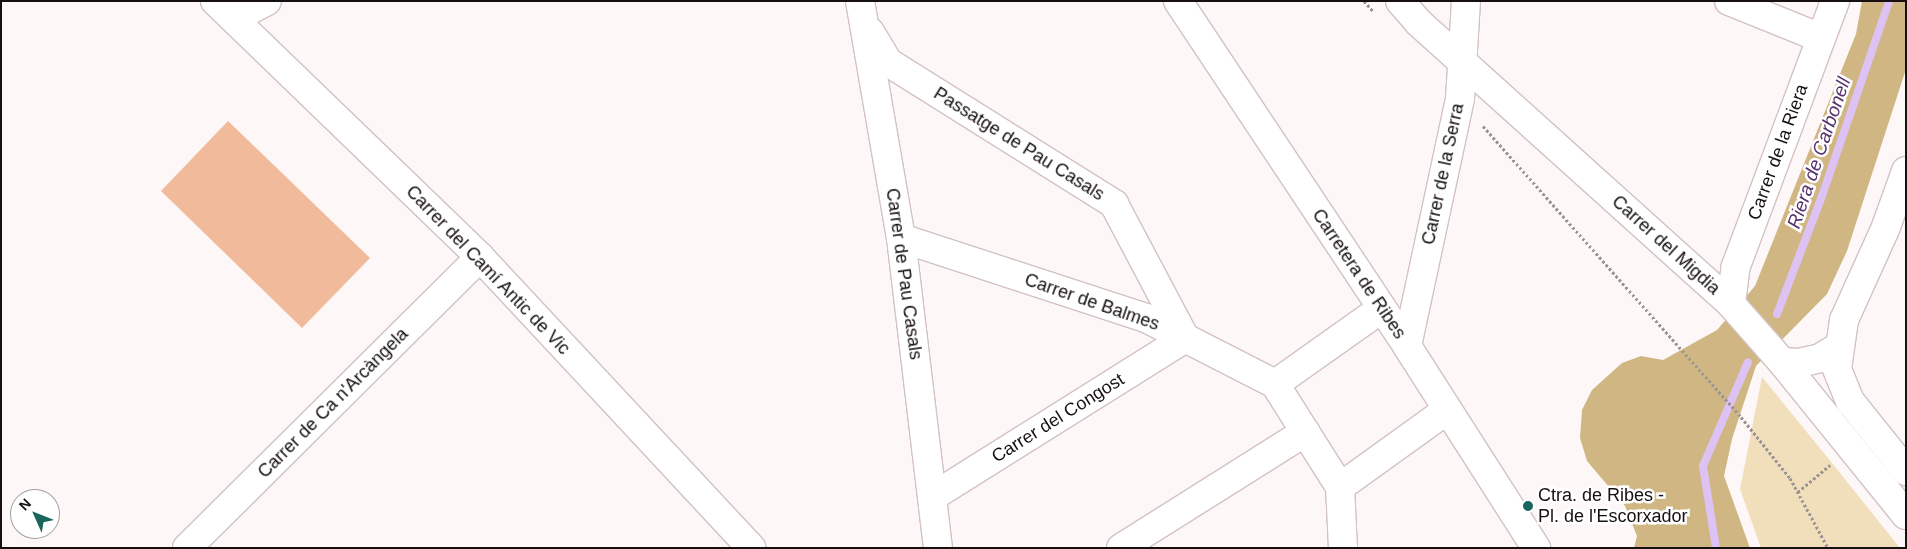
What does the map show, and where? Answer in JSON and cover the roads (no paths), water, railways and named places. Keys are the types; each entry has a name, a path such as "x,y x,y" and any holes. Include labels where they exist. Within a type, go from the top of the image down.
{"street":[{"path":"225,10 267,1"},
{"name":"Carretera de Ribes","path":"1178,1 1407,346 1536,548"},
{"name":"Carrer del Migdia","path":"1400,1 1731,304 1782,362 1906,515"},
{"name":"Carrer de la Serra","path":"1407,346 1460,99 1466,1"},
{"path":"1730,1 1821,38"},
{"name":"Carrer de la Riera","path":"1731,304 1736,266 1835,1"},
{"name":"Carrer del Camí Antic de Vic","path":"225,10 480,257 751,548"},
{"name":"Carrer de Pau Casals","path":"861,10 902,238 938,548"},
{"name":"Passatge de Pau Casals","path":"861,10 888,62 1114,204 1185,338"},
{"path":"1906,171 1886,227 1844,320 1839,357 1850,401 1906,471"},
{"name":"Carrer de Balmes","path":"902,238 1146,318 1275,384"},
{"name":"Carrer de Ca n'Arcàngela","path":"187,548 480,257"},
{"path":"1343,548 1340,487 1275,384 1381,309"},
{"name":"Carrer del Congost","path":"932,497 1185,338"},
{"path":"1782,362 1799,363 1820,358 1839,357"},
{"path":"1340,487 1447,410"},
{"path":"1121,548 1305,432"}],"waterway":[{"name":"Riera de Carbonell","path":"1777,314 1822,196 1889,1"},
{"name":"Riera de Carbonell","path":"1716,548 1703,466 1748,362"}],"place":[{"name":"Ctra. de Ribes - Pl. de l'Escorxador","path":"1528,506"}]}
